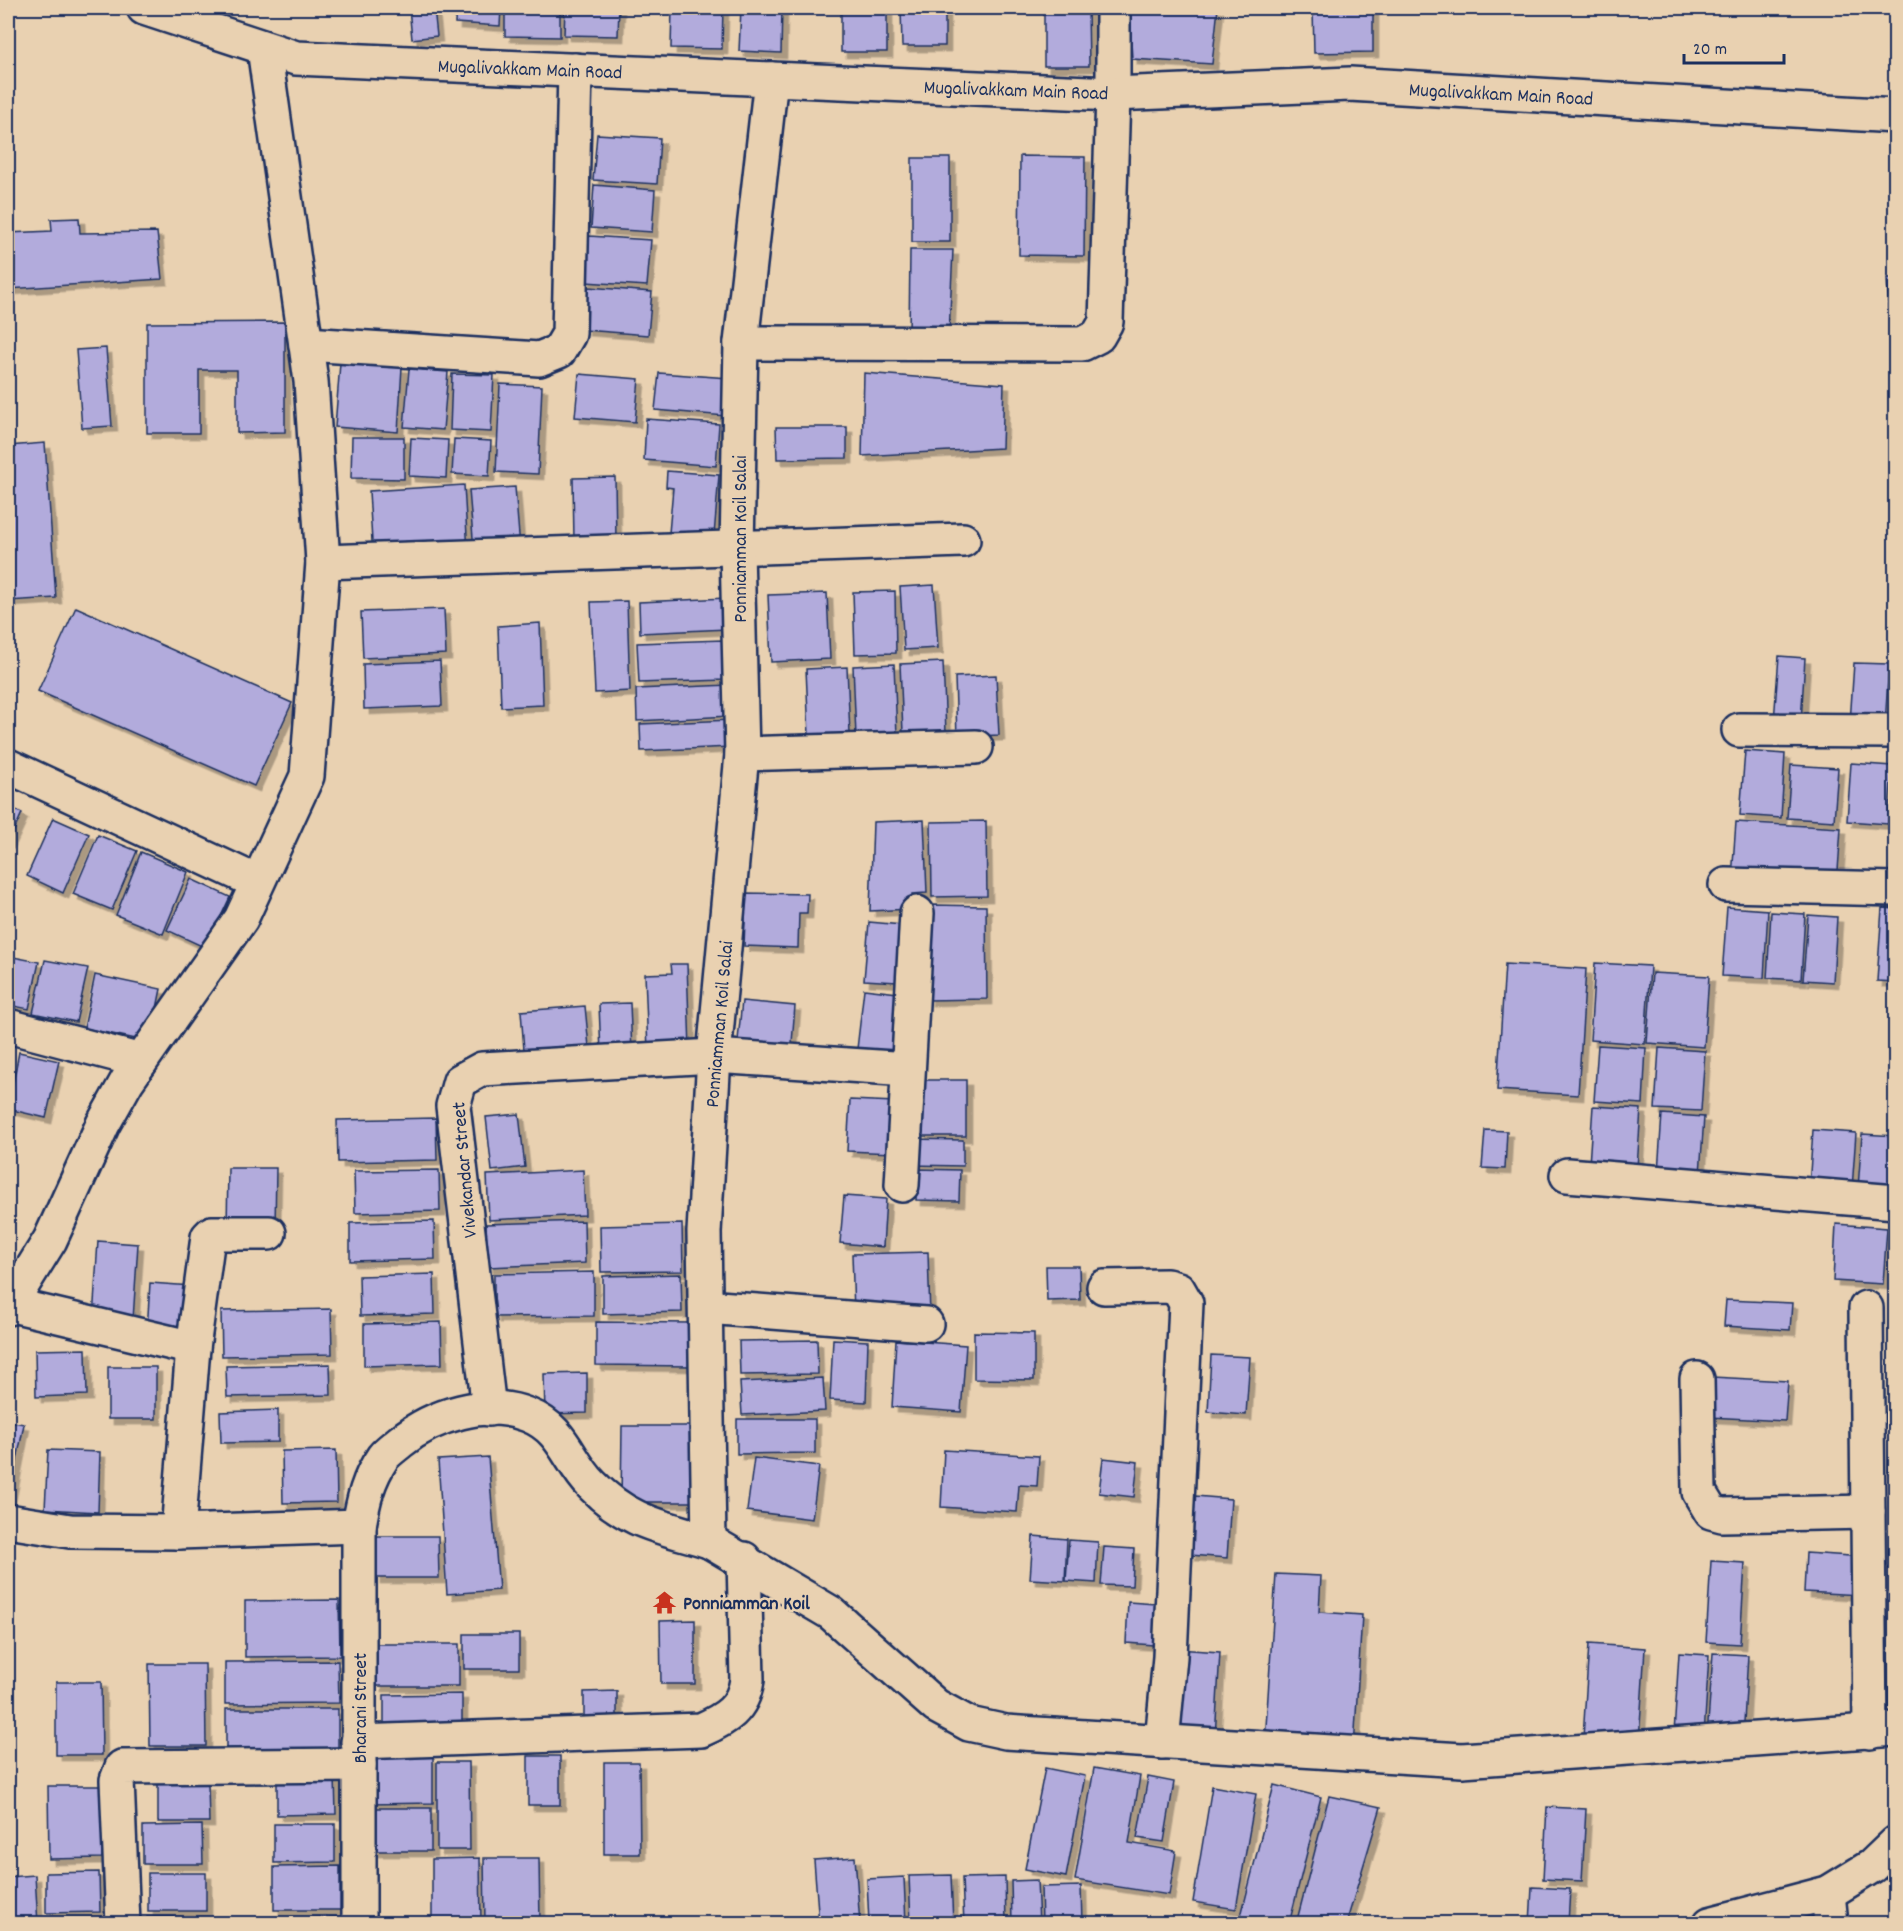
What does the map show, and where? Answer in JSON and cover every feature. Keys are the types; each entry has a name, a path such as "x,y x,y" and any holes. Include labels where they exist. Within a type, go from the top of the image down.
{"street":[{"name":"Mugalivakkam Main Road","path":"144,8 296,58 1113,94 1350,84 1896,116"},
{"path":"741,343 1082,344 1098,336 1106,322 1113,94 1113,8"},
{"path":"193,1348 10,1306 50,1240 103,1124 141,1061 241,919 307,776 322,562 306,344 264,48"},
{"path":"306,344 539,360 559,351 570,334 575,70"},
{"name":"Ponniamman Koil Salai","path":"710,1541 704,1232 714,1056 742,754 737,549 741,343 771,79"},
{"path":"322,562 963,540"},
{"path":"1739,730 1896,731"},
{"path":"742,754 976,747"},
{"path":"8,766 257,882"},
{"path":"1726,885 1896,889"},
{"path":"902,1185 917,913"},
{"path":"8,1026 141,1061"},
{"name":"Vivekandar Street","path":"489,1409 453,1106 460,1081 482,1069 714,1056 908,1069"},
{"path":"1567,1175 1896,1202"},
{"path":"178,1532 193,1348 208,1237 212,1233 269,1233"},
{"path":"1104,1287 1167,1286 1178,1289 1186,1303 1170,1657 1162,1742"},
{"path":"706,1307 926,1324"},
{"path":"489,1409 527,1414 550,1427 567,1447 589,1482 616,1507 634,1518 710,1541 744,1559 831,1613 936,1706 969,1724 1006,1732 1462,1760 1883,1731 1868,1512 1866,1308"},
{"path":"1697,1379 1699,1492 1711,1512 1722,1515 1868,1512"},
{"name":"Bharani Street","path":"359,1923 359,1526 364,1493 384,1456 419,1426 454,1413 489,1409"},
{"path":"8,1521 70,1531 178,1532 359,1526"},
{"path":"123,1923 117,1780 122,1767 701,1730 724,1720 736,1710 745,1694 747,1680 744,1559"},
{"path":"1710,1923 1830,1908 1896,1843"}],"building":[{"path":"409,8 434,8 437,36 412,39"},
{"path":"456,8 501,8 500,26 455,23"},
{"path":"505,8 560,8 560,37 505,36"},
{"path":"565,8 619,8 618,36 564,35"},
{"path":"672,8 723,8 722,49 671,48"},
{"path":"741,8 782,8 781,53 739,51"},
{"path":"841,8 887,8 887,52 841,52"},
{"path":"901,8 945,8 945,46 902,46"},
{"path":"1044,8 1088,8 1089,66 1044,66"},
{"path":"1129,8 1218,8 1212,64 1132,59"},
{"path":"1313,8 1373,8 1373,52 1314,53"},
{"path":"597,134 660,138 657,184 593,180"},
{"path":"1020,156 1085,157 1084,256 1019,255"},
{"path":"912,158 950,158 950,242 912,242"},
{"path":"594,185 655,190 652,232 591,228"},
{"path":"79,218 80,233 157,232 162,279 8,289 8,233 52,231 51,219"},
{"path":"589,236 651,240 647,286 585,282"},
{"path":"910,250 953,250 949,334 909,336"},
{"path":"1887,278 1896,278 1896,312 1889,312"},
{"path":"588,287 652,292 648,335 584,330"},
{"path":"1896,319 1896,347 1890,348 1889,320"},
{"path":"285,322 285,432 237,433 237,370 199,370 199,433 147,433 147,323"},
{"path":"106,348 112,426 82,428 76,350"},
{"path":"1896,352 1896,413 1889,353"},
{"path":"340,363 402,367 398,432 335,427"},
{"path":"409,369 448,372 443,430 404,427"},
{"path":"659,373 729,378 726,416 655,410"},
{"path":"864,373 1004,384 1002,448 862,456"},
{"path":"452,374 494,375 491,432 450,430"},
{"path":"579,374 639,379 635,422 575,417"},
{"path":"500,384 542,386 538,474 496,472"},
{"path":"646,419 719,424 716,466 644,460"},
{"path":"776,427 847,427 847,458 777,459"},
{"path":"352,437 404,437 404,479 351,478"},
{"path":"411,438 448,440 446,478 409,476"},
{"path":"454,439 491,441 489,476 452,474"},
{"path":"45,443 56,598 8,601 8,446"},
{"path":"667,471 719,475 714,536 669,533 673,488 666,487"},
{"path":"615,477 616,541 574,542 573,478"},
{"path":"464,485 468,552 373,558 369,491"},
{"path":"515,487 520,547 474,550 469,490"},
{"path":"934,585 938,648 904,650 900,587"},
{"path":"895,591 896,653 855,654 853,592"},
{"path":"827,593 830,659 771,662 768,595"},
{"path":"727,598 728,629 640,633 639,602"},
{"path":"627,601 630,691 595,693 591,602"},
{"path":"76,607 292,703 254,786 38,691"},
{"path":"444,609 446,654 363,658 361,612"},
{"path":"540,623 543,705 501,707 498,626"},
{"path":"723,640 725,680 639,683 637,643"},
{"path":"1779,656 1805,658 1801,722 1774,721"},
{"path":"440,661 442,706 364,709 363,664"},
{"path":"943,662 946,732 903,733 900,664"},
{"path":"1854,663 1889,664 1885,725 1850,723"},
{"path":"894,664 897,735 856,737 853,666"},
{"path":"847,667 850,734 809,736 806,669"},
{"path":"996,675 999,735 957,737 955,677"},
{"path":"729,685 730,716 637,721 636,689"},
{"path":"731,720 732,747 641,751 640,724"},
{"path":"1745,751 1785,754 1781,818 1740,815"},
{"path":"1851,763 1892,766 1888,824 1847,821"},
{"path":"1791,765 1838,768 1834,821 1787,818"},
{"path":"8,806 22,813 8,844"},
{"path":"53,818 89,834 63,893 27,876"},
{"path":"924,820 927,893 912,894 912,909 870,911 873,822"},
{"path":"986,821 987,896 932,897 931,822"},
{"path":"1736,822 1841,828 1837,885 1732,878"},
{"path":"98,835 137,851 112,910 73,894"},
{"path":"141,852 188,872 163,934 116,915"},
{"path":"191,879 230,897 206,948 167,930"},
{"path":"746,893 808,894 807,913 799,913 798,948 744,946"},
{"path":"933,905 986,906 987,999 927,1000"},
{"path":"1727,907 1768,910 1764,978 1722,976"},
{"path":"1882,908 1896,909 1896,982 1877,981"},
{"path":"1771,912 1805,914 1801,980 1767,978"},
{"path":"1808,915 1837,917 1833,982 1803,980"},
{"path":"869,922 902,925 897,982 864,980"},
{"path":"8,956 39,962 29,1009 8,1005"},
{"path":"45,960 88,968 76,1022 33,1013"},
{"path":"1595,963 1650,966 1645,1044 1590,1040"},
{"path":"671,964 687,964 690,1049 648,1051 645,974 672,973"},
{"path":"1505,964 1586,969 1578,1095 1497,1090"},
{"path":"1652,973 1709,976 1704,1047 1647,1043"},
{"path":"95,975 161,989 150,1042 84,1028"},
{"path":"864,989 906,994 899,1053 857,1049"},
{"path":"742,1001 795,1006 791,1055 737,1050"},
{"path":"630,1003 632,1053 601,1054 599,1004"},
{"path":"585,1006 590,1057 525,1063 521,1011"},
{"path":"1598,1045 1646,1048 1643,1104 1594,1101"},
{"path":"1659,1048 1705,1051 1701,1111 1655,1109"},
{"path":"19,1052 59,1061 46,1118 8,1109"},
{"path":"921,1080 966,1080 966,1136 921,1136"},
{"path":"850,1100 895,1102 892,1153 847,1151"},
{"path":"1593,1106 1641,1109 1637,1168 1589,1165"},
{"path":"519,1114 525,1167 492,1171 486,1117"},
{"path":"1662,1114 1704,1117 1700,1174 1658,1172"},
{"path":"436,1118 437,1160 338,1162 337,1120"},
{"path":"1485,1130 1507,1131 1505,1169 1482,1168"},
{"path":"1813,1130 1856,1133 1852,1189 1809,1187"},
{"path":"1862,1134 1896,1136 1896,1191 1858,1188"},
{"path":"911,1139 963,1140 963,1166 911,1165"},
{"path":"228,1168 276,1168 275,1229 227,1228"},
{"path":"917,1169 960,1170 959,1201 916,1200"},
{"path":"439,1170 440,1211 355,1213 354,1171"},
{"path":"583,1170 585,1215 489,1220 487,1175"},
{"path":"844,1196 886,1199 883,1247 840,1243"},
{"path":"434,1221 435,1259 350,1261 350,1223"},
{"path":"584,1221 585,1263 488,1267 486,1224"},
{"path":"1896,1222 1896,1286 1891,1286"},
{"path":"682,1224 683,1271 601,1272 600,1226"},
{"path":"1836,1224 1887,1228 1883,1284 1833,1281"},
{"path":"98,1241 138,1244 133,1320 93,1319"},
{"path":"928,1252 930,1316 854,1312 852,1254"},
{"path":"1046,1266 1079,1266 1080,1300 1047,1301"},
{"path":"594,1272 594,1316 494,1317 494,1274"},
{"path":"434,1274 435,1314 360,1316 359,1276"},
{"path":"681,1274 682,1312 603,1314 603,1276"},
{"path":"150,1283 192,1286 189,1334 147,1331"},
{"path":"1726,1300 1792,1303 1790,1330 1724,1326"},
{"path":"331,1309 332,1354 222,1356 221,1311"},
{"path":"441,1322 442,1364 364,1366 364,1324"},
{"path":"596,1322 692,1323 691,1366 596,1365"},
{"path":"974,1332 1034,1333 1034,1380 974,1379"},
{"path":"833,1339 868,1341 866,1402 830,1400"},
{"path":"817,1340 818,1374 740,1375 739,1341"},
{"path":"896,1340 966,1345 961,1412 892,1407"},
{"path":"86,1349 87,1395 36,1397 35,1350"},
{"path":"1211,1355 1250,1357 1246,1415 1208,1412"},
{"path":"330,1364 331,1395 227,1397 226,1366"},
{"path":"108,1367 156,1367 156,1419 108,1419"},
{"path":"587,1373 587,1413 545,1414 544,1374"},
{"path":"1712,1377 1788,1381 1785,1421 1709,1417"},
{"path":"823,1378 825,1411 742,1415 740,1382"},
{"path":"278,1410 278,1442 221,1443 220,1412"},
{"path":"737,1419 815,1419 815,1453 737,1454"},
{"path":"8,1421 24,1424 8,1507"},
{"path":"1892,1422 1896,1422 1896,1473 1889,1473"},
{"path":"622,1426 694,1426 693,1502 621,1502"},
{"path":"48,1450 100,1452 98,1512 45,1509"},
{"path":"336,1450 337,1502 283,1503 282,1451"},
{"path":"944,1450 1039,1456 1037,1486 1019,1485 1017,1512 941,1507"},
{"path":"488,1457 499,1590 447,1594 438,1460"},
{"path":"754,1458 819,1466 812,1519 747,1511"},
{"path":"1103,1458 1138,1462 1134,1497 1099,1493"},
{"path":"1894,1481 1896,1481 1896,1538 1890,1537"},
{"path":"1195,1496 1231,1499 1227,1558 1190,1555"},
{"path":"374,1536 438,1536 439,1578 375,1578"},
{"path":"1033,1536 1067,1539 1065,1581 1030,1579"},
{"path":"1069,1540 1098,1542 1096,1583 1066,1581"},
{"path":"1104,1547 1134,1549 1132,1586 1101,1585"},
{"path":"1806,1553 1864,1557 1861,1595 1804,1592"},
{"path":"1711,1561 1745,1563 1740,1644 1706,1642"},
{"path":"1276,1574 1321,1576 1319,1612 1362,1615 1354,1748 1265,1742"},
{"path":"339,1600 340,1656 245,1657 245,1601"},
{"path":"1128,1602 1170,1605 1167,1646 1126,1643"},
{"path":"695,1620 695,1684 661,1684 660,1621"},
{"path":"464,1634 519,1634 519,1669 464,1669"},
{"path":"376,1644 459,1644 459,1686 377,1686"},
{"path":"1589,1644 1645,1648 1639,1741 1583,1738"},
{"path":"1177,1649 1220,1652 1215,1738 1171,1735"},
{"path":"1679,1653 1709,1655 1704,1736 1674,1734"},
{"path":"1713,1653 1748,1655 1743,1739 1707,1737"},
{"path":"338,1661 339,1703 225,1704 225,1662"},
{"path":"149,1664 205,1664 206,1746 150,1746"},
{"path":"56,1682 101,1682 102,1755 56,1755"},
{"path":"617,1691 617,1730 584,1731 584,1692"},
{"path":"462,1694 462,1732 384,1732 384,1695"},
{"path":"226,1709 338,1709 338,1750 226,1751"},
{"path":"528,1756 560,1756 560,1805 528,1805"},
{"path":"368,1757 433,1757 433,1803 369,1804"},
{"path":"437,1762 469,1762 470,1850 437,1850"},
{"path":"604,1762 639,1762 640,1854 604,1854"},
{"path":"1045,1768 1085,1776 1066,1877 1025,1869"},
{"path":"1094,1768 1140,1776 1129,1843 1176,1851 1169,1895 1075,1880"},
{"path":"277,1776 335,1776 336,1814 277,1815"},
{"path":"1148,1777 1174,1782 1164,1842 1137,1838"},
{"path":"158,1784 208,1784 209,1822 158,1822"},
{"path":"1274,1785 1321,1797 1289,1924 1239,1924"},
{"path":"48,1786 102,1786 102,1858 49,1859"},
{"path":"1212,1786 1256,1794 1236,1909 1193,1902"},
{"path":"1329,1796 1381,1807 1346,1924 1296,1924"},
{"path":"1547,1807 1586,1809 1582,1881 1543,1879"},
{"path":"370,1808 431,1808 431,1851 370,1851"},
{"path":"274,1824 335,1824 335,1862 274,1863"},
{"path":"202,1825 203,1864 143,1864 143,1826"},
{"path":"855,1857 860,1924 819,1924 814,1860"},
{"path":"480,1858 481,1924 432,1924 432,1859"},
{"path":"484,1858 539,1858 540,1924 485,1924"},
{"path":"340,1866 340,1910 274,1910 274,1867"},
{"path":"99,1872 100,1912 46,1913 46,1873"},
{"path":"148,1873 206,1873 206,1911 148,1911"},
{"path":"35,1875 38,1924 8,1924 8,1877"},
{"path":"951,1875 953,1924 911,1924 909,1876"},
{"path":"904,1877 906,1924 869,1924 867,1879"},
{"path":"1005,1877 1006,1924 964,1924 962,1878"},
{"path":"1037,1880 1039,1924 1012,1924 1011,1881"},
{"path":"1081,1886 1082,1924 1042,1924 1041,1887"},
{"path":"1532,1887 1570,1889 1568,1924 1530,1924"},
{"path":"147,1917 208,1917 208,1924 147,1924"},
{"path":"343,1917 343,1924 277,1924 277,1918"}],"place":[{"name":"Ponniamman Koil","path":"665,1602"}]}
